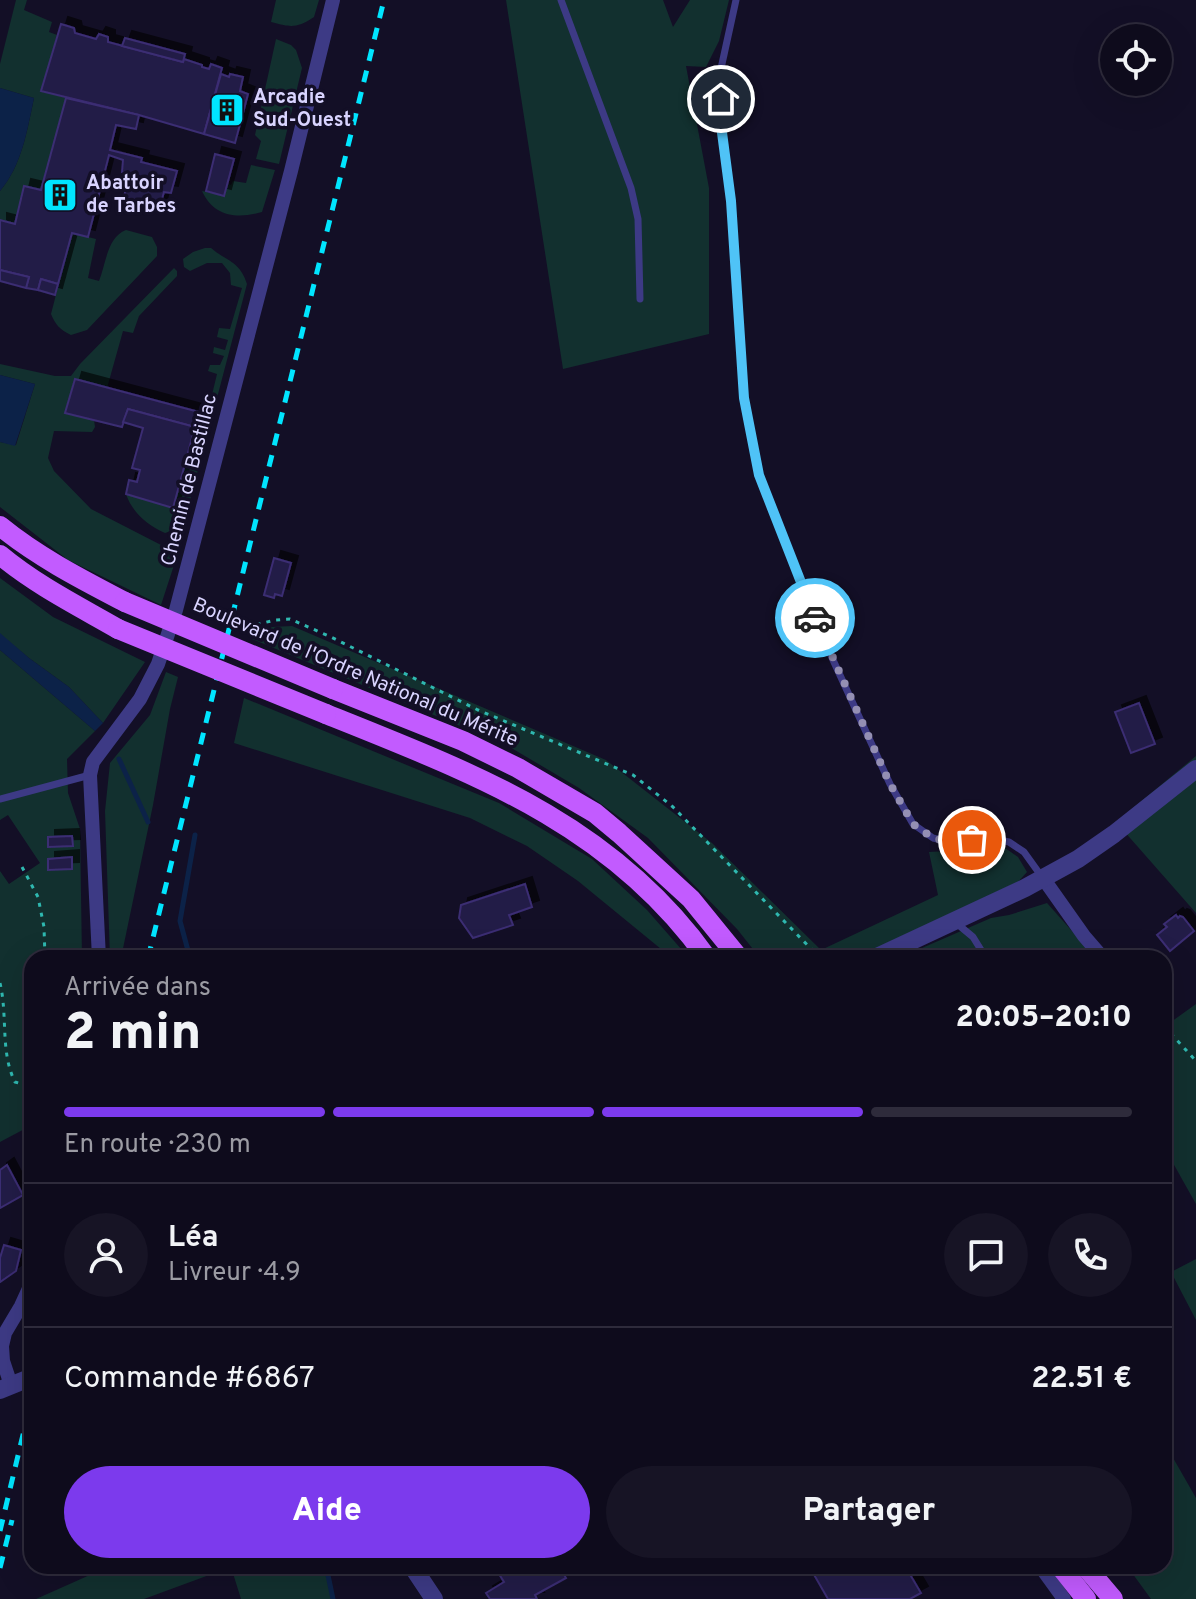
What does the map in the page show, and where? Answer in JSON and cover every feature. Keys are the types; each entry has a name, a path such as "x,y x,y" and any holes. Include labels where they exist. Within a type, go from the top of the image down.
{"main road":[{"name":"Boulevard de l'Ordre National du Mérite","path":"0,526 26,547 125,602 463,741 518,768 595,813 619,833 691,899 732,950"},
{"path":"0,555 62,597 118,629 448,763 520,797 566,824 611,857 648,890 701,950"},
{"path":"1066,1574 1086,1599"},
{"path":"1092,1574 1113,1599"}],"street":[{"name":"Chemin de Bastillac","path":"90,775 99,752 140,699 158,664 176,610 333,0"},
{"path":"892,950 1078,859 1196,769"},
{"path":"90,775 99,950"},
{"path":"1043,878 1096,950"},
{"path":"6,1388 2,1346 5,1333 24,1299"},
{"path":"417,1574 434,1599"},
{"path":"1046,1574 1064,1599"}],"lane":[{"path":"561,0 631,188 638,219 640,299"},
{"path":"736,0 720,73 721,125 731,201 744,398 759,475 822,636 890,784 913,824 933,838 950,842 994,839 1009,842 1024,852 1043,878"},
{"path":"0,799 90,775"},
{"path":"953,921 973,937 981,950"}],"path":[{"path":"247,627 290,619 478,710 633,775 673,807 812,950"},
{"path":"22,867 38,897 45,950"},
{"path":"0,983 4,999 7,1070 15,1082 24,1085"},
{"path":"1172,1035 1196,1061"}],"green space":[{"path":"16,0 27,0 24,10 52,22 49,32 57,35 42,91 66,98 41,190 24,186 15,224 0,220 0,191 19,159 34,98 0,88 0,64"},
{"path":"276,0 319,0 314,17 293,26 271,22"},
{"path":"506,0 663,0 673,27 690,0 729,0 719,41 706,67 686,66 709,188 709,334 563,369"},
{"path":"276,39 296,50 302,68 279,164 256,159 261,141 255,135"},
{"path":"251,165 275,170 262,212 227,214 207,200 202,191 224,196 228,184 231,185 233,181 246,183"},
{"path":"126,230 152,237 157,256 87,330 71,335 67,333 51,314 72,233 96,239 88,278 99,281 111,245"},
{"path":"211,248 236,266 247,284 183,527 165,533 141,517 126,494 173,507 199,412 210,403 217,374 208,371 210,365 220,365 224,356 213,353 214,347 225,350 228,340 217,337 219,328 230,329 242,288 231,285 230,273 222,263 207,263 190,271 184,267 183,259"},
{"path":"174,268 177,276 139,316 133,333 123,331 107,388 74,380 66,413 94,420 92,432 54,431 48,458 54,471 91,509 163,546 175,562 161,605 68,560 0,507 0,442 16,445 35,384 0,375 0,364 55,376 71,376"},
{"path":"0,578 53,617 145,662 103,723 69,687 0,634"},
{"path":"292,626 606,760 712,843 821,950 754,950 648,838 579,788 508,746 252,639 272,627"},
{"path":"0,650 95,731 67,759 68,793 80,829 82,950 24,950 24,1129 0,1142 0,871 9,884 40,863 8,815 0,820"},
{"path":"166,672 178,677 123,950 110,950 105,811 110,763 150,715"},
{"path":"244,698 499,803 592,859 647,910 682,950 662,950 578,881 527,846 470,818 234,743"},
{"path":"1196,756 1196,913 1116,822"},
{"path":"1005,848 1018,857 1027,872 1018,882 872,950 821,950 938,895 929,852"},
{"path":"1047,903 1089,950 917,950 991,918"},
{"path":"1196,1004 1196,1204 1172,1161 1172,1021"},
{"path":"1196,1259 1196,1320 1172,1274"},
{"path":"1172,1456 1196,1498 1196,1599 1151,1599 1133,1574 1172,1574"},
{"path":"92,1574 212,1574 144,1599 36,1599"},
{"path":"233,1574 328,1574 335,1599 241,1599"}],"water":[{"path":"0,88 34,98 19,159 0,191"},
{"path":"0,375 35,384 15,446 0,442"},
{"path":"0,633 69,687 103,723 95,731 0,650"}],"building":[{"path":"61,24 74,28 75,33 96,39 99,34 108,37 108,42 183,62 184,59 209,69 211,64 222,68 204,134 41,91"},
{"path":"125,38 185,54 183,62 122,46"},
{"name":"Arcadie Sud-Ouest","path":"221,74 243,77 240,91 248,94 235,143 204,134"},
{"name":"Abattoir de Tarbes","path":"66,98 139,115 136,129 116,125 110,150 177,171 171,193 164,192 160,206 124,197 129,175 122,172 123,160 109,155 88,237 72,233 58,284 41,279 38,290 26,288 29,277 0,270 0,220 15,224 24,186 41,190"},
{"path":"215,154 234,159 224,196 206,191"},
{"path":"0,270 29,277 26,288 0,281"},
{"path":"41,279 58,284 55,295 38,290"},
{"path":"75,379 199,412 195,427 128,409 122,427 65,413"},
{"path":"128,409 195,427 173,508 126,494 129,480 137,482 140,470 132,468 143,428 123,422"},
{"path":"274,558 291,563 282,596 275,594 274,598 264,595"},
{"path":"1139,703 1155,744 1131,753 1115,712"},
{"path":"72,836 73,846 48,847 48,837"},
{"path":"72,857 72,869 48,870 48,859"},
{"path":"525,884 532,907 509,915 513,925 473,938 459,918 461,905"},
{"path":"1176,915 1183,917 1194,931 1169,950 1157,935 1167,927 1164,924"},
{"path":"7,1165 23,1195 0,1208 0,1170"},
{"path":"4,1245 21,1250 16,1271 0,1282 0,1258"},
{"path":"499,1574 564,1574 566,1578 535,1595 537,1599 490,1599 486,1593 504,1582"},
{"path":"814,1574 910,1574 921,1593 910,1599 828,1599"}],"waterway":[{"path":"119,759 148,822"},
{"path":"188,950 180,921 195,835"},
{"path":"327,1574 333,1599"}],"railway":[{"path":"150,950 384,0"},
{"path":"0,1531 24,1430"},
{"path":"0,1568 12,1520"}],"way so far":[{"path":"815,618 890,784 913,824 933,838 950,842 972,840"}],"place":[{"name":"Arcadie Sud-Ouest","path":"227,110"},
{"name":"Abattoir de Tarbes","path":"60,195"}],"route":[{"path":"721,99 744,398 759,475 815,618"}]}
